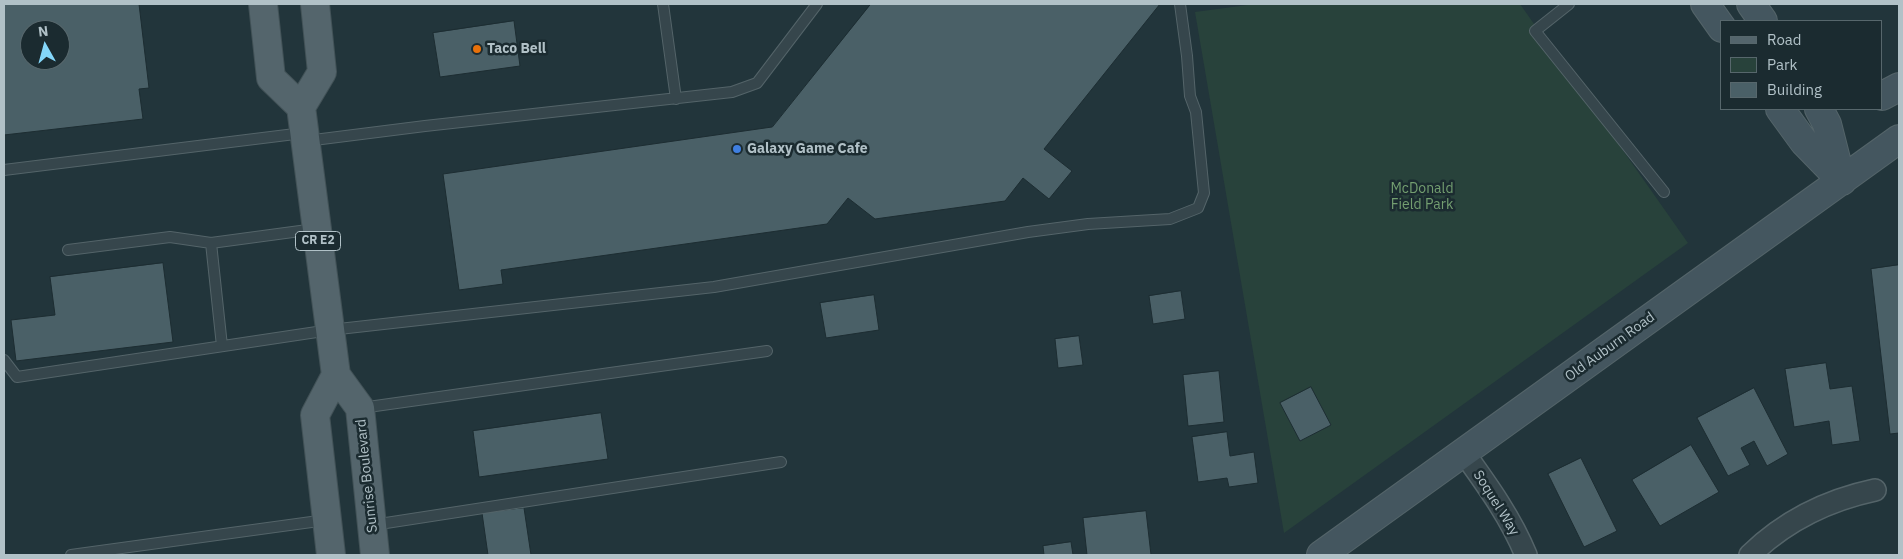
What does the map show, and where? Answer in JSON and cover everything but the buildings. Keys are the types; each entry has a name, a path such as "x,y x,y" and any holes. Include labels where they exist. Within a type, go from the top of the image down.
{"main road":[{"path":"262,4 271,78 303,127"},
{"path":"303,127 322,72 315,4"},
{"path":"1705,4 1720,25"},
{"path":"1751,4 1762,20"},
{"path":"1883,95 1899,87"},
{"path":"1781,110 1804,142 1842,181"},
{"path":"1820,110 1827,124 1842,181"},
{"name":"Sunrise Boulevard","path":"303,127 336,375 360,408 375,555"},
{"name":"Old Auburn Road","path":"1330,552 1464,452 1899,139"},
{"path":"331,555 315,415 336,375"},
{"path":"327,520 343,532 351,555"}],"street":[{"name":"Soquel Way","path":"1464,452 1496,498 1526,555"},
{"path":"1750,555 1795,520 1834,502 1875,490"}],"lane":[{"path":"663,4 676,99"},
{"path":"4,170 303,127 425,126 732,92 757,83 818,4"},
{"path":"4,360 17,376 330,330 714,287 1028,232 1088,224 1170,219 1198,208 1204,193 1196,112 1190,96 1180,4"},
{"path":"1569,4 1535,31 1664,192"},
{"path":"68,250 170,238 211,243 316,229"},
{"path":"211,243 222,346"},
{"path":"360,408 767,351"},
{"path":"372,525 781,462"},
{"path":"71,555 327,520"}],"green space":[{"name":"McDonald Field Park","path":"1255,4 1520,4 1688,243 1284,533 1195,12"}],"place":[{"name":"Taco Bell","path":"477,49"},
{"name":"Galaxy Game Cafe","path":"737,149"}]}
